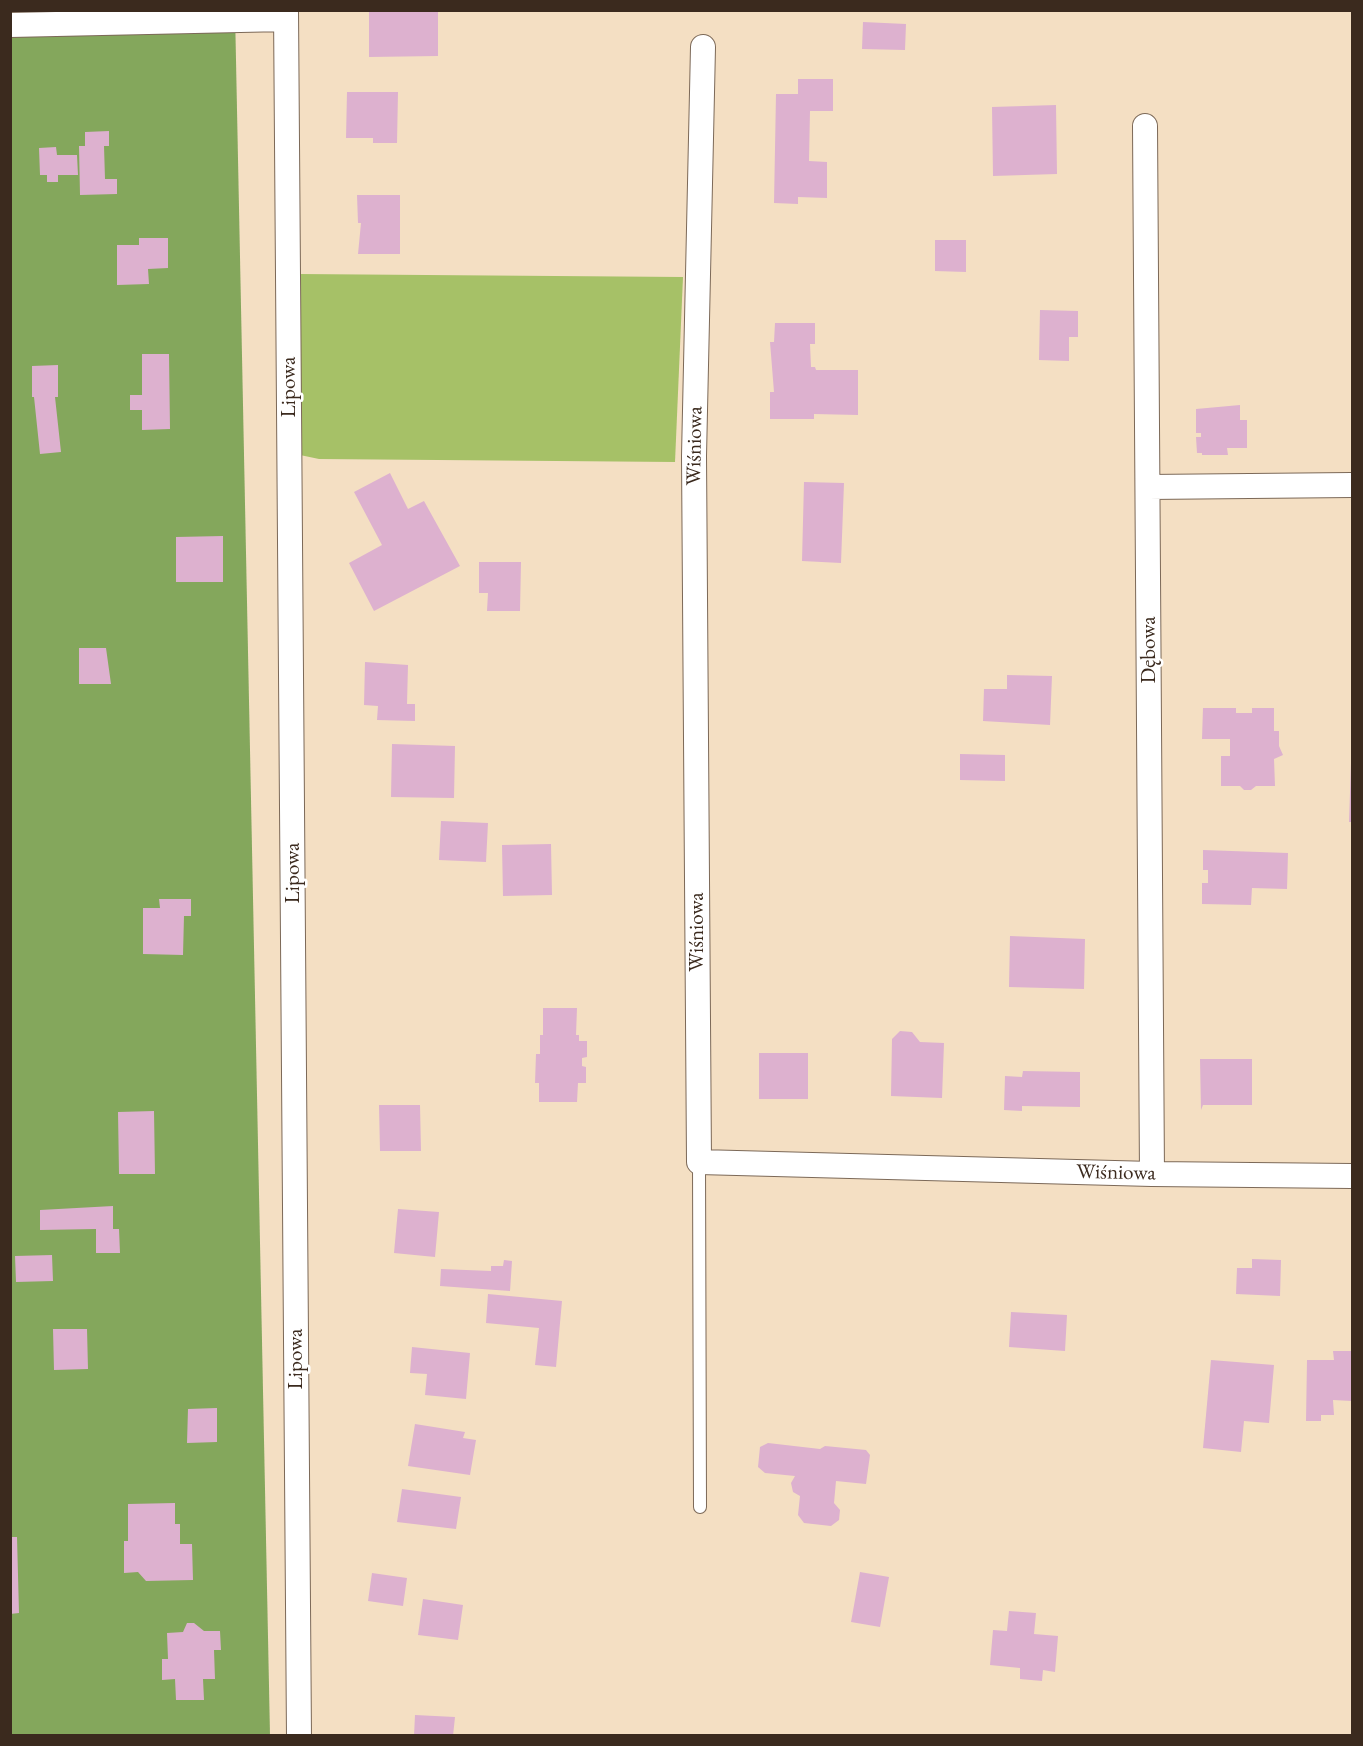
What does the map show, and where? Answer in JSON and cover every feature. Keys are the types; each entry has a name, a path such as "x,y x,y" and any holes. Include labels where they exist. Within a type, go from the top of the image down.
{"street":[{"path":"10,25 286,15"},
{"name":"Lipowa","path":"286,15 300,1736"},
{"name":"Wiśniowa","path":"703,47 694,456 699,1162 1152,1174 1353,1176"},
{"name":"Dębowa","path":"1145,126 1152,1174"},
{"path":"1148,487 1353,485"}],"lane":[{"path":"699,1162 700,1508"}],"green space":[{"path":"11,11 235,11 270,1735 11,1736"},
{"path":"298,274 683,277 675,462 319,459 300,455"}],"building":[{"path":"369,10 438,10 438,56 369,57"},
{"path":"863,22 906,24 905,50 862,49"},
{"path":"798,79 833,79 833,111 810,111 809,161 827,162 827,198 798,197 798,204 774,203 776,94 798,94"},
{"path":"347,92 398,92 397,143 373,143 373,138 346,138"},
{"path":"1056,105 1057,174 993,176 992,107"},
{"path":"109,131 109,146 104,146 105,179 117,179 117,194 80,195 79,146 85,146 85,132"},
{"path":"56,147 57,155 77,155 78,175 58,175 58,182 47,182 47,175 40,175 39,148"},
{"path":"357,195 400,195 400,254 358,254 361,223 358,223"},
{"path":"139,238 168,238 168,268 148,269 149,284 117,285 117,245 139,245"},
{"path":"935,240 966,240 966,272 935,271"},
{"path":"1040,310 1078,311 1078,337 1069,337 1069,361 1039,360"},
{"path":"775,323 815,323 815,344 810,344 811,367 815,367 816,370 858,370 858,415 814,414 814,419 770,419 770,392 774,392 770,342 774,342"},
{"path":"142,354 169,354 170,429 142,430 142,410 130,410 130,395 142,395"},
{"path":"58,365 58,397 55,397 61,452 40,454 34,397 32,397 32,366"},
{"path":"1240,405 1240,420 1247,420 1247,448 1227,448 1228,455 1197,453 1196,437 1201,437 1201,433 1196,433 1196,409"},
{"path":"390,473 408,509 424,501 460,566 374,611 349,563 382,545 354,492"},
{"path":"804,482 844,483 841,563 802,561"},
{"path":"223,536 223,582 176,582 176,537"},
{"path":"479,562 521,562 520,611 487,611 488,593 479,593"},
{"path":"79,648 106,648 111,684 79,684"},
{"path":"365,662 408,665 407,704 415,704 415,721 377,720 378,706 364,705"},
{"path":"1007,675 1052,676 1050,725 983,721 984,689 1007,689"},
{"path":"1203,708 1236,708 1236,713 1252,713 1252,708 1274,708 1274,731 1279,731 1279,746 1283,755 1274,759 1275,786 1256,786 1251,790 1244,790 1240,786 1221,786 1221,756 1230,756 1230,739 1202,739"},
{"path":"392,744 455,746 454,798 391,797"},
{"path":"960,754 1005,755 1005,781 960,780"},
{"path":"1351,763 1352,822 1349,822"},
{"path":"441,821 488,823 486,862 439,860"},
{"path":"551,844 552,895 503,896 502,845"},
{"path":"1203,850 1288,853 1287,889 1252,888 1251,905 1202,904 1202,883 1208,883 1208,870 1203,870"},
{"path":"159,899 191,899 191,916 184,916 183,955 143,954 143,908 160,908"},
{"path":"1010,936 1085,939 1084,989 1009,987"},
{"path":"543,1008 577,1008 576,1035 579,1035 579,1041 587,1041 587,1057 582,1058 582,1066 586,1067 586,1083 578,1083 577,1102 539,1102 539,1083 535,1083 536,1054 540,1054 540,1035 543,1035"},
{"path":"900,1031 912,1032 920,1042 944,1043 942,1098 891,1096 892,1039"},
{"path":"759,1053 808,1053 808,1099 759,1099"},
{"path":"1200,1059 1252,1059 1252,1105 1203,1105 1201,1110"},
{"path":"1023,1071 1080,1072 1080,1107 1022,1106 1022,1111 1004,1110 1005,1076 1022,1077"},
{"path":"379,1105 420,1105 421,1151 380,1151"},
{"path":"154,1111 155,1174 119,1174 118,1112"},
{"path":"113,1206 113,1229 119,1229 120,1253 96,1253 96,1229 40,1230 40,1210"},
{"path":"398,1209 439,1212 435,1257 394,1253"},
{"path":"52,1255 53,1281 16,1282 15,1256"},
{"path":"1252,1259 1281,1260 1280,1296 1236,1294 1237,1268 1252,1268"},
{"path":"504,1260 512,1261 510,1291 440,1286 441,1269 491,1271 491,1266 503,1266"},
{"path":"488,1294 562,1301 556,1367 535,1365 539,1328 486,1323"},
{"path":"1011,1312 1067,1315 1065,1351 1009,1347"},
{"path":"53,1329 87,1329 88,1369 54,1370"},
{"path":"412,1347 470,1353 466,1399 425,1395 427,1374 410,1373"},
{"path":"1333,1351 1352,1351 1352,1401 1333,1400 1334,1415 1321,1415 1321,1421 1306,1421 1307,1360 1334,1360"},
{"path":"1211,1360 1274,1365 1269,1423 1244,1421 1241,1452 1203,1448"},
{"path":"217,1408 217,1442 187,1443 188,1409"},
{"path":"415,1424 465,1432 463,1438 476,1440 470,1475 408,1466"},
{"path":"768,1443 820,1449 825,1446 866,1450 870,1455 866,1484 836,1481 834,1503 840,1510 839,1520 831,1526 804,1523 798,1515 800,1496 793,1492 791,1483 795,1476 765,1473 758,1467 760,1447"},
{"path":"402,1489 461,1497 456,1529 397,1522"},
{"path":"175,1503 175,1524 180,1524 180,1544 192,1544 193,1580 146,1581 138,1572 124,1573 124,1541 128,1541 128,1504"},
{"path":"10,1537 17,1537 19,1613 10,1614"},
{"path":"860,1572 889,1577 880,1627 851,1622"},
{"path":"372,1573 407,1578 403,1606 368,1601"},
{"path":"423,1599 463,1605 458,1640 418,1635"},
{"path":"1009,1611 1036,1613 1034,1634 1058,1636 1055,1672 1043,1670 1042,1681 1020,1679 1020,1668 990,1665 993,1630 1007,1631"},
{"path":"187,1623 194,1623 204,1631 220,1631 221,1650 214,1650 215,1679 203,1679 204,1700 176,1700 175,1679 162,1680 162,1659 168,1659 167,1633 183,1632"},
{"path":"415,1715 455,1717 453,1736 414,1736"}]}
